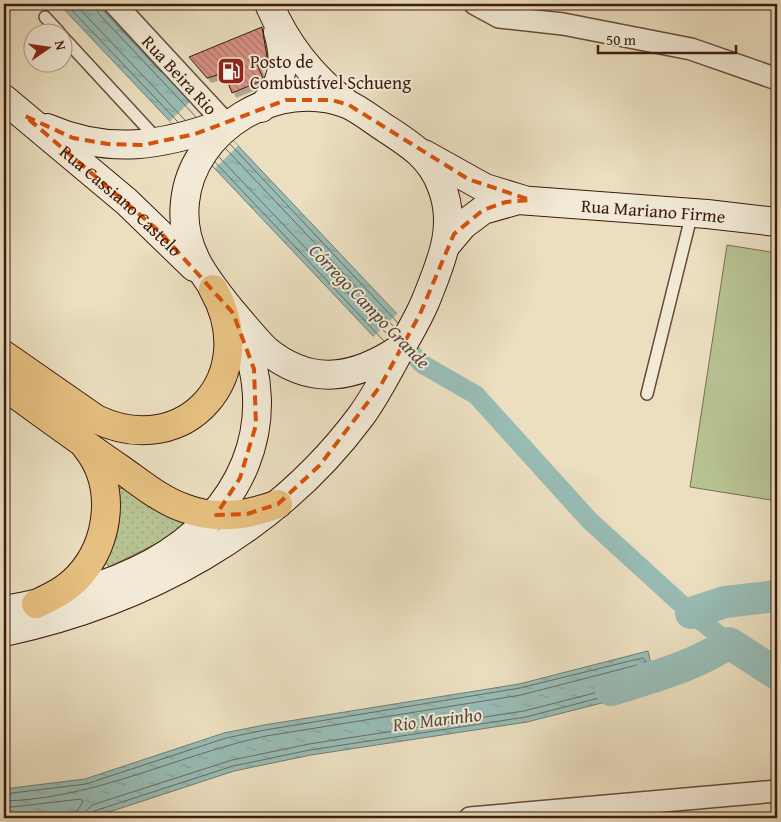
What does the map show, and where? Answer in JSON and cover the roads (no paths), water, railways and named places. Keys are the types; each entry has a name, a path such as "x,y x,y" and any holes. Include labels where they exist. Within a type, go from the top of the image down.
{"main road":[{"path":"261,108 279,83 284,60 283,48 269,4 278,24 303,63 319,80 349,105 417,149 485,188 530,200"},
{"name":"Rua Cassiano Castelo","path":"25,116 56,132 90,142 126,145 182,144 261,108 299,98 316,98 349,105"},
{"name":"Rua Cassiano Castelo","path":"4,99 127,202 160,232 213,289"},
{"path":"4,355 96,419 109,425 137,431 165,428 178,423 202,407 211,397 225,372 230,330 222,304 198,266 191,251 184,219 188,185 182,144"},
{"path":"417,149 434,171 446,197 448,212 447,244"},
{"path":"4,632 50,621 102,605 168,576 232,538 278,504 320,465 369,404 394,357 416,324 447,244 463,225 483,210 506,202 530,200"},
{"name":"Rua Mariano Firme","path":"530,200 777,222"},
{"path":"213,289 266,350 277,359 303,372 332,376 362,369 394,357"},
{"path":"4,610 36,604 140,569 187,540 231,495 240,478 253,443 257,397 254,369 234,313"},
{"path":"4,386 81,442 169,502 184,509 213,515 248,514 278,504"},
{"path":"36,604 51,597 77,578 96,552 102,536 106,508 102,479 90,452 81,442"}],"street":[{"name":"Rua Beira Rio","path":"115,4 225,124"},
{"path":"475,4 499,17 563,24 691,49 777,79"},
{"path":"470,818 587,812 777,791"}],"lane":[{"path":"45,17 50,22"},
{"path":"72,45 182,144"},
{"path":"648,394 692,213"}],"water":[{"path":"59,4 104,4 434,353 410,375"},
{"path":"648,651 657,689 527,722 311,755 234,771 94,817 4,818 4,789 85,779 224,733 519,684"}],"waterway":[{"name":"Córrego Campo Grande","path":"405,346 422,364 476,395 589,520 691,613 729,643"},
{"name":"Rio Marinho","path":"691,613 725,602 777,596"},
{"name":"Rio Marinho","path":"611,690 687,665 729,643 777,674"}],"place":[{"name":"Posto de Combustível Schueng","path":"231,71"}]}
